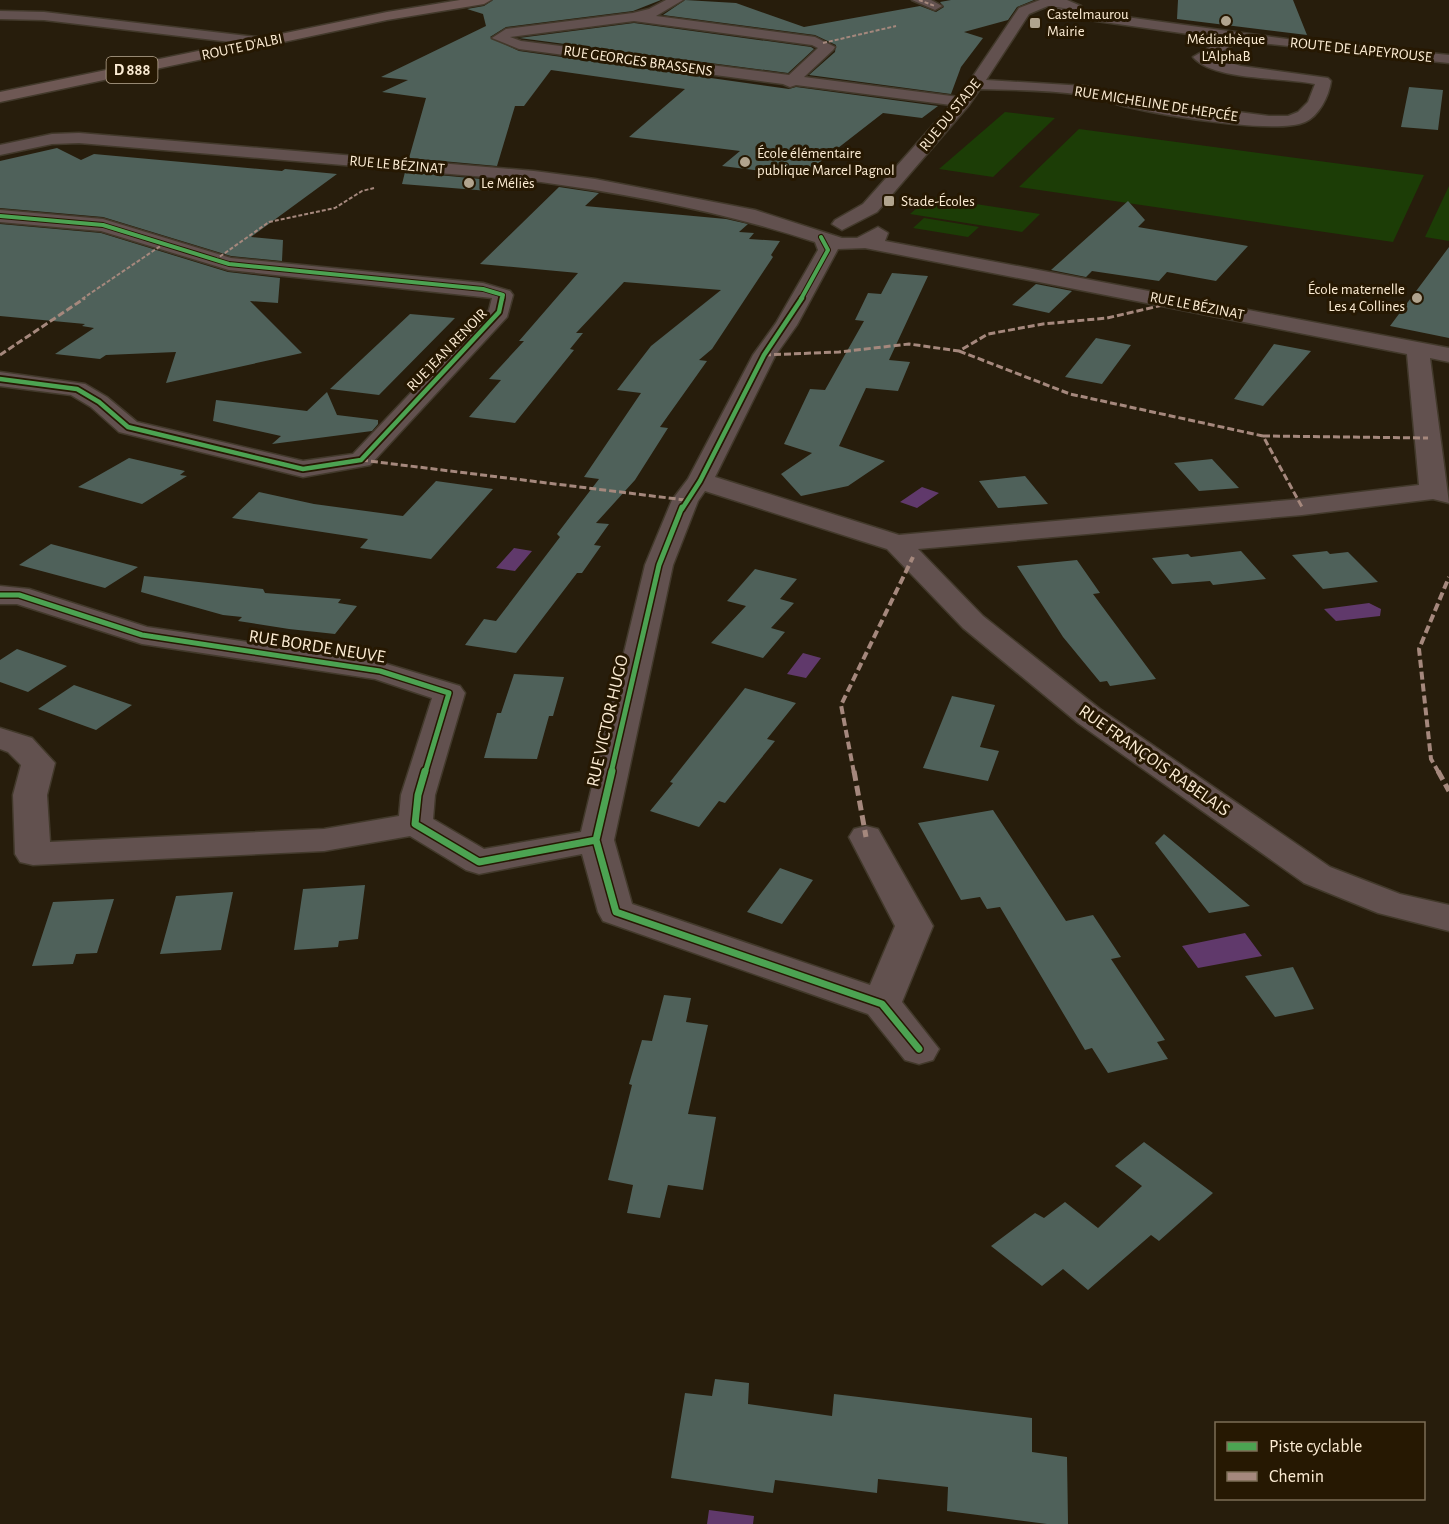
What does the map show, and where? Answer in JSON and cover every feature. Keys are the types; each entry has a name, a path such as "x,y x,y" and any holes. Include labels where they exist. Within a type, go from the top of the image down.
{"main road":[{"name":"ROUTE D'ALBI","path":"0,98 387,16 484,0"}],"street":[{"name":"RUE GEORGES BRASSENS","path":"676,0 654,12 633,17 525,29 506,33 499,38 519,45 790,82 963,102"},
{"path":"919,0 935,6"},
{"path":"1030,5 1051,8"},
{"name":"ROUTE DE LAPEYROUSE","path":"1030,5 1071,10 1075,7 1130,23"},
{"name":"RUE DU STADE","path":"828,238 870,208 963,102 1030,5"},
{"name":"ROUTE DE LAPEYROUSE","path":"1051,8 1130,23 1238,37 1449,59"},
{"path":"0,15 44,16 265,42"},
{"path":"633,17 814,41 828,47 826,52 790,82"},
{"name":"RUE MICHELINE DE HEPCÉE","path":"976,84 1087,91 1128,102 1253,119 1282,121 1299,119 1314,104 1322,91 1323,81 1307,76 1217,66 1200,57 1238,37"},
{"name":"RUE LE BÉZINAT","path":"0,150 36,141 79,138 534,176 595,184 755,216 828,238 840,244 869,237 944,257 1449,355"},
{"path":"869,237 867,221 870,208"},
{"name":"RUE JEAN RENOIR","path":"0,216 104,225 229,264 483,289 503,296 499,312 361,460 333,466 303,469 128,428 99,402 77,388 0,379"},
{"name":"RUE VICTOR HUGO","path":"869,237 841,252 828,238 786,325 764,356 700,481 685,500 659,565 596,840 616,912 882,1004"},
{"path":"1418,349 1441,493"},
{"name":"RUE FRANÇOIS RABELAIS","path":"700,481 897,543 1441,493"},
{"name":"RUE FRANÇOIS RABELAIS","path":"897,543 974,622 1089,716 1317,875 1391,903 1449,918"},
{"name":"RUE BORDE NEUVE","path":"0,596 19,595 142,635 381,671 449,693 418,795 415,824"},
{"path":"0,738 20,745 38,763 30,795 33,854 324,840 415,824 480,862 596,840"},
{"path":"866,837 914,926 882,1004 919,1049"}],"green space":[{"path":"1005,112 1055,118 993,177 939,169"},
{"path":"1079,129 1424,175 1393,242 1019,187"},
{"path":"1449,186 1449,241 1425,237"},
{"path":"930,197 1040,214 1022,232 910,214"},
{"path":"924,218 979,227 968,237 913,228"}],"shaded area":[{"path":"922,487 939,493 917,508 900,502"},
{"path":"514,548 532,551 515,571 496,568"},
{"path":"1369,603 1381,609 1380,616 1336,621 1324,609"},
{"path":"803,653 821,658 806,678 787,674"},
{"path":"1245,933 1262,956 1198,968 1182,946"},
{"path":"709,1510 754,1516 753,1524 707,1524"}],"building":[{"path":"493,0 661,0 633,11 506,27 490,37 519,51 789,89 796,87 938,106 922,118 883,113 802,176 722,166 740,151 629,137 685,89 551,70 524,106 515,106 497,166 409,158 426,98 382,92 408,80 381,77 486,26 483,14 467,9 484,6"},
{"path":"685,0 736,3 804,27 920,6 936,12 944,7 940,2 951,0 1034,0 1017,7 1008,20 964,32 983,38 961,67 951,94 809,75 835,52 836,45 815,35 663,15"},
{"path":"1178,0 1293,0 1307,35 1177,19"},
{"path":"634,23 814,49 788,73 519,38"},
{"path":"1409,87 1443,90 1438,130 1401,127"},
{"path":"57,148 81,160 94,154 337,174 251,237 283,240 282,261 231,256 103,217 0,208 0,161"},
{"name":"Le Méliès","path":"405,172 492,180 489,191 402,184"},
{"path":"559,187 599,193 585,206 726,219 748,224 739,232 754,233 749,239 780,241 771,255 773,257 712,349 699,360 707,361 660,427 668,428 635,480 596,523 609,524 594,545 601,546 582,573 577,573 516,653 465,645 484,619 496,621 560,537 557,534 599,479 584,477 641,393 617,390 651,346 721,290 624,282 576,333 583,333 570,349 574,350 515,423 469,417 501,380 489,379 524,341 519,341 578,273 480,264"},
{"path":"1128,201 1145,220 1138,227 1248,246 1216,281 1167,272 1159,281 1092,271 1086,277 1051,270"},
{"path":"0,224 101,233 228,272 280,278 278,303 250,301 302,353 166,383 176,352 106,355 100,359 55,354 94,328 82,326 85,324 0,316"},
{"path":"1449,247 1449,338 1390,326"},
{"path":"892,273 928,276 889,360 910,362 898,391 866,388 839,446 885,461 848,486 801,496 781,474 812,453 784,444 810,389 825,390 864,321 855,320 868,293 881,294"},
{"path":"1036,284 1072,291 1049,313 1012,305"},
{"path":"410,314 455,318 379,395 330,389"},
{"path":"1096,338 1131,345 1102,384 1065,377"},
{"path":"1274,344 1311,351 1263,406 1234,399"},
{"path":"327,392 337,415 378,420 378,424 372,431 272,444 281,436 213,421 216,400 307,411"},
{"path":"129,458 185,471 180,475 187,476 142,504 78,487"},
{"path":"1212,459 1239,488 1199,491 1174,463"},
{"path":"1025,476 1048,504 998,508 979,481"},
{"path":"436,481 493,489 431,559 360,548 368,539 232,518 259,492 314,504 403,516"},
{"path":"51,544 138,567 105,588 19,565"},
{"path":"1241,551 1266,579 1213,585 1210,581 1172,584 1152,558 1188,554 1191,557"},
{"path":"1327,551 1330,554 1348,552 1378,582 1323,589 1292,555"},
{"path":"1077,560 1100,593 1093,594 1156,679 1110,686 1107,681 1100,682 1063,637 1017,566"},
{"path":"755,569 797,579 780,599 794,603 771,628 785,632 763,658 711,643 746,606 727,601"},
{"path":"144,576 263,589 265,593 341,599 338,603 357,606 335,634 289,629 238,621 242,617 223,615 141,592"},
{"path":"17,649 67,666 28,692 0,682 0,660"},
{"path":"514,674 564,677 553,716 549,716 537,759 484,758 497,713 501,713"},
{"path":"74,685 132,705 96,730 38,709"},
{"path":"745,688 796,703 767,739 775,741 725,803 719,801 699,827 650,811 673,783 670,782"},
{"path":"952,696 995,705 980,747 999,751 988,781 923,768"},
{"path":"993,810 1066,921 1093,915 1121,957 1111,959 1165,1040 1157,1042 1168,1059 1108,1073 1092,1048 1085,1050 1000,907 987,909 980,897 961,900 918,823"},
{"path":"1164,834 1250,906 1209,913 1155,843"},
{"path":"780,868 813,880 782,924 747,912"},
{"path":"365,885 358,939 339,941 338,947 294,950 303,889"},
{"path":"233,892 221,950 160,954 176,896"},
{"path":"114,899 97,953 76,954 73,964 32,966 53,902"},
{"path":"1293,967 1314,1009 1275,1017 1245,976"},
{"path":"664,995 691,998 686,1022 708,1025 688,1114 716,1117 703,1190 668,1185 660,1218 627,1213 633,1185 608,1180 632,1085 629,1084 642,1040 652,1041"},
{"path":"1144,1142 1213,1193 1159,1241 1151,1235 1088,1290 1063,1269 1042,1286 991,1246 1035,1213 1044,1218 1065,1202 1098,1228 1142,1186 1115,1166"},
{"path":"715,1379 749,1383 748,1404 832,1416 834,1394 1032,1418 1032,1452 1067,1457 1068,1524 1047,1524 947,1511 948,1487 878,1479 877,1493 775,1480 773,1493 671,1478 685,1393 712,1396"}],"marked path":[{"path":"919,0 935,6"},
{"path":"823,43 896,26"},
{"path":"215,260 269,222 335,208 362,191 374,188"},
{"path":"0,355 162,245"},
{"path":"764,355 839,352 909,344 959,351 988,334 1043,324 1107,318 1176,302"},
{"path":"959,351 1070,394 1263,436 1302,507"},
{"path":"1263,436 1428,438"},
{"path":"361,460 685,500"},
{"path":"866,837 841,705 913,557"},
{"path":"1449,577 1419,649 1431,759 1449,791"}],"cycle path":[{"path":"0,216 103,225 229,264 483,289 503,295 499,312 361,460 303,469 265,462 128,427 99,402 77,389 0,379"},
{"path":"821,237 828,250 825,258 786,325 764,355 700,481 685,500 659,565 596,840 616,912 882,1004 919,1049"},
{"path":"0,595 19,595 142,635 380,671 449,693 418,795 415,824 479,862 596,840"}],"place":[{"name":"Médiathèque L'AlphaB","path":"1226,21"},
{"name":"Castelmaurou Mairie","path":"1035,23"},
{"name":"École élémentaire publique Marcel Pagnol","path":"745,162"},
{"name":"Le Méliès","path":"469,183"},
{"name":"Stade-Écoles","path":"889,201"},
{"name":"École maternelle Les 4 Collines","path":"1417,298"}]}
